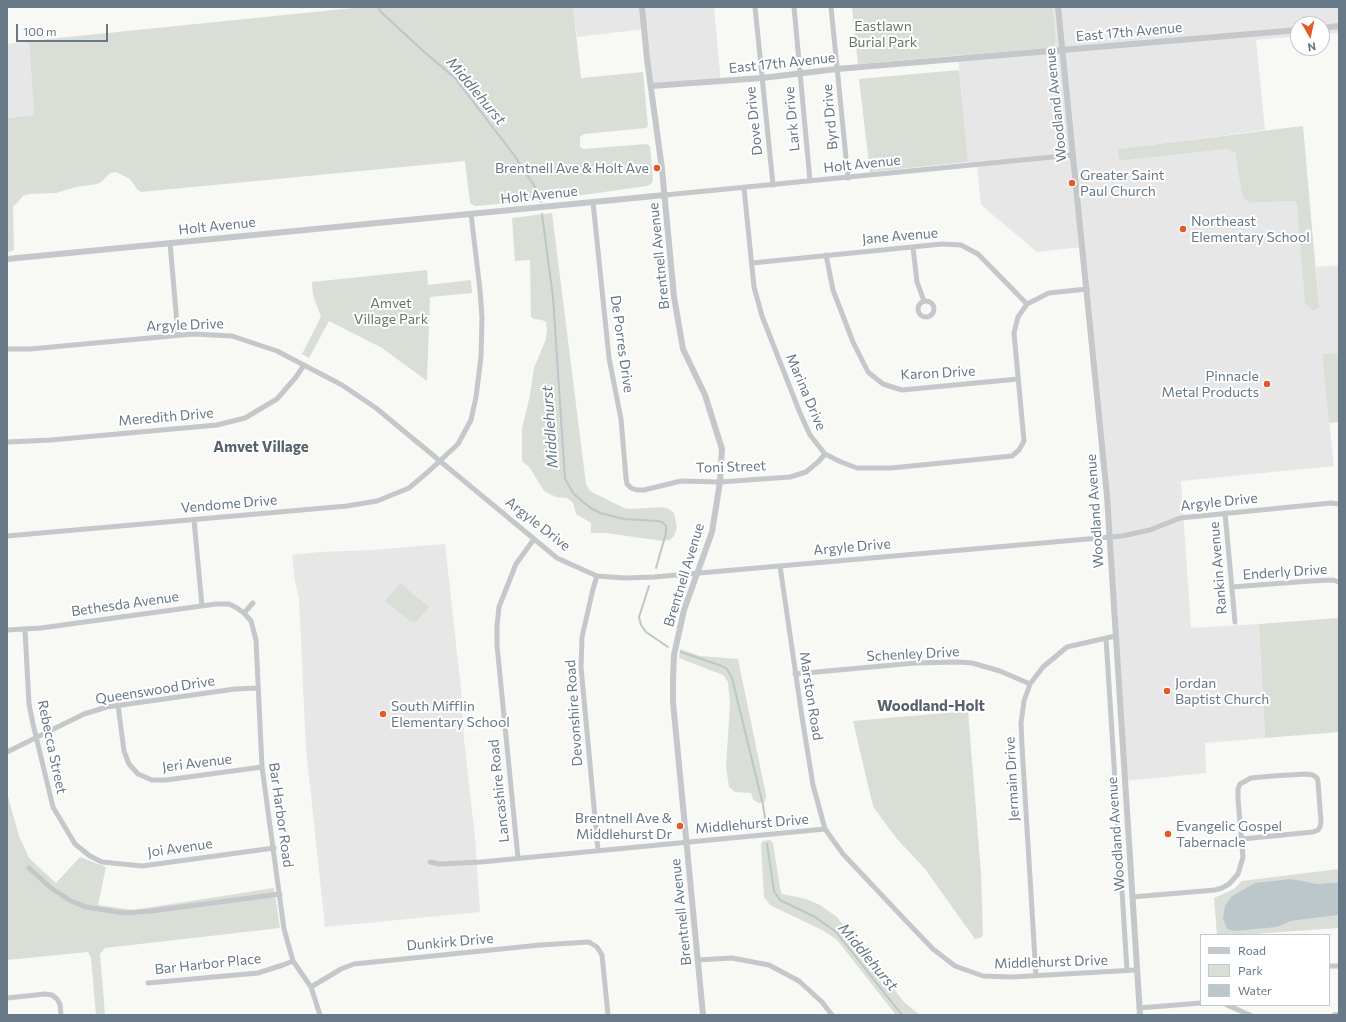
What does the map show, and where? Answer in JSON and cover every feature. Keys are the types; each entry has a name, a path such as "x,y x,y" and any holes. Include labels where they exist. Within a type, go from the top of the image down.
{"street":[{"name":"Brentnell Avenue","path":"642,7 647,59 665,195 674,297 683,349 705,395 722,449 720,482 712,532 698,573 690,591 674,655 673,680 673,702 703,1015"},
{"name":"Dove Drive","path":"755,7 773,185"},
{"name":"Lark Drive","path":"794,7 810,181"},
{"name":"Byrd Drive","path":"831,7 848,178"},
{"name":"Woodland Avenue","path":"1058,7 1101,430 1140,1015"},
{"name":"East 17th Avenue","path":"651,86 762,78 837,69 1290,31"},
{"name":"Holt Avenue","path":"7,259 1073,155"},
{"name":"Marina Drive","path":"744,188 754,286 762,316 810,435 825,454 857,468 875,469 1012,456 1019,450 1024,441 1018,379"},
{"name":"De Porres Drive","path":"593,202 609,358 621,419 626,478 631,488"},
{"name":"Vendome Drive","path":"7,536 347,506 377,501 409,488 458,444 470,420 476,397 481,356 482,318 472,214"},
{"path":"170,243 178,335"},
{"name":"Jane Avenue","path":"752,263 942,244 961,245 978,254 1027,304"},
{"path":"913,247 917,282 924,302"},
{"name":"Karon Drive","path":"826,255 833,290 853,342 868,372 883,384 902,390 1018,379"},
{"path":"1018,379 1014,333 1018,317 1027,304 1049,293 1087,289"},
{"name":"Argyle Drive","path":"7,349 37,348 193,334 232,336 277,351 342,385 376,408 558,558 597,576 626,578 654,577 1122,536 1150,530 1180,518 1339,504"},
{"name":"Meredith Drive","path":"7,442 51,440 217,425 245,418 277,400 304,365"},
{"name":"Toni Street","path":"631,488 644,490 681,481 720,482 798,475 806,472 825,454"},
{"name":"Rankin Avenue","path":"1225,513 1235,622"},
{"path":"194,520 202,606"},
{"name":"Lancashire Road","path":"518,858 497,645 497,626 499,607 516,564 534,539"},
{"name":"Marston Road","path":"780,566 795,674 813,785 825,829"},
{"name":"Devonshire Road","path":"597,576 582,637 581,667 598,850"},
{"name":"Enderly Drive","path":"1232,587 1310,581 1333,580 1339,582"},
{"path":"244,613 253,603"},
{"name":"Bethesda Avenue","path":"7,630 25,630 202,606 228,604 244,613"},
{"name":"Bar Harbor Road","path":"244,613 251,621 256,640 262,767 284,929 293,961 311,987 320,1015"},
{"name":"Rebecca Street","path":"25,630 29,704 53,807 75,844 90,856"},
{"name":"Jermain Drive","path":"1036,976 1021,722 1024,701 1030,684 1043,667 1067,648 1115,636"},
{"path":"1106,638 1127,970"},
{"name":"Schenley Drive","path":"795,674 915,663 958,662 972,663 1000,671 1030,684"},
{"name":"Queenswood Drive","path":"7,752 84,714 107,706 235,689 258,688"},
{"name":"Jeri Avenue","path":"118,705 124,751 129,764 138,774 152,780 166,780 262,767"},
{"path":"1132,897 1215,890 1229,884 1238,874 1242,863 1242,838 1238,799 1238,789 1240,784 1257,777 1306,774 1313,775 1318,782 1320,827 1318,830 1314,832 1242,838"},
{"name":"Middlehurst Drive","path":"430,862 452,864 825,829 843,854 908,923 933,949 955,966 983,976 1012,977 1136,970"},
{"name":"Joi Avenue","path":"90,856 102,862 142,866 274,848"},
{"path":"29,868 51,888 71,901 86,907 124,913 151,911 280,894"},
{"name":"Dunkirk Drive","path":"311,987 341,969 354,964 589,942 597,947 602,954 608,1015"},
{"path":"698,960 732,958 769,966 800,981 822,1002 832,1015"},
{"name":"Bar Harbor Place","path":"148,983 258,973 293,961"},
{"path":"7,998 45,994 52,995 60,1004 61,1015"},
{"path":"1139,1008 1200,1003"},
{"path":"1230,1006 1250,1015"},
{"path":"1334,1015 1339,1014"}],"shaded area":[{"path":"573,7 714,7 721,84 653,88 644,29 577,37"},
{"path":"1053,7 1339,7 1339,33 1330,34 1330,16 1290,16 1290,37 1256,40 1265,130 1117,149 1119,161 1228,149 1235,153 1242,196 1251,203 1293,201 1297,203 1319,307 1316,267 1339,265 1339,353 1322,355 1334,466 1181,481 1191,628 1259,624 1265,738 1205,743 1206,773 1125,781 1106,488 1082,247 1037,252 981,205 977,165 968,166 958,56 1056,40"},
{"path":"29,41 34,115 7,118 7,44"},
{"name":"South Mifflin Elementary School","path":"445,544 461,689 464,739 475,838 480,912 325,927 306,748 299,598 295,581 292,555"}],"green space":[{"path":"363,7 573,7 581,78 643,72 648,126 646,128 584,134 580,137 580,146 583,149 647,144 650,146 653,180 651,184 647,186 554,199 475,206 470,203 465,161 141,192 130,179 116,172 110,173 97,184 76,187 56,193 29,194 23,196 13,207 14,250 7,253 7,118 34,115 29,41"},
{"name":"Eastlawn Burial Park","path":"852,7 1053,7 1056,40 1054,45 1046,48 858,64"},
{"path":"959,70 968,162 870,172 859,79"},
{"path":"1303,126 1319,307 1313,311 1305,303 1297,203 1293,201 1251,203 1246,200 1242,196 1235,153 1228,149 1119,161 1117,149"},
{"path":"552,213 586,484 590,491 624,508 632,509 663,507 669,509 674,513 677,528 674,536 670,540 663,541 606,533 591,533 591,523 576,514 573,503 567,498 556,497 544,491 530,468 522,461 522,429 530,395 534,368 546,339 547,329 546,322 531,317 530,260 515,261 512,218"},
{"name":"Amvet Village Park","path":"427,270 428,285 471,280 472,293 430,297 427,381 382,348 329,321 309,358 302,354 321,317 313,295 312,282"},
{"path":"1339,353 1339,422 1329,423 1322,354"},
{"path":"400,583 429,607 416,622 411,622 385,601"},
{"path":"1338,618 1339,732 1265,738 1259,624"},
{"path":"680,649 700,656 738,659 766,795 765,802 758,803 753,799 751,793 735,792 729,787 726,767 730,705 728,682 723,675 679,658"},
{"path":"968,711 981,873 983,935 980,938 975,939 925,869 897,839 874,808 853,721"},
{"path":"7,793 19,836 29,858 56,883 80,857 106,867 98,905 133,910 274,888 280,928 105,948 100,954 105,1015 96,1015 91,958 88,952 7,960"},
{"path":"770,840 773,843 782,894 806,899 820,905 837,917 904,1002 920,1015 896,1015 837,940 824,931 770,905 764,897 761,844 763,841"},
{"path":"1339,869 1339,882 1317,884 1307,883 1277,927 1291,921 1339,915 1339,928 1253,934 1217,934 1214,898 1234,889 1242,881"}],"water":[{"path":"1291,879 1317,884 1339,882 1339,915 1291,921 1277,927 1233,931 1227,929 1223,918 1225,906 1232,896 1255,883"}],"waterway":[{"name":"Middlehurst","path":"378,7 381,12 422,50 455,78 514,155 539,193 541,202"},
{"name":"Middlehurst","path":"542,214 553,297 565,479 574,494 589,507 600,513 624,519 662,522 666,526 666,533 656,568"},
{"name":"Middlehurst","path":"649,586 639,617 641,625 646,632 668,647"},
{"name":"Middlehurst","path":"681,652 722,666 727,669 732,678 763,805 766,824"},
{"name":"Middlehurst","path":"767,844 774,891 780,900 815,917 836,932 902,1015"}],"place":[{"name":"Brentnell Ave & Holt Ave","path":"657,168"},
{"name":"Greater Saint Paul Church","path":"1072,183"},
{"name":"Northeast Elementary School","path":"1183,229"},
{"name":"Pinnacle Metal Products","path":"1267,384"},
{"name":"Jordan Baptist Church","path":"1167,691"},
{"name":"South Mifflin Elementary School","path":"383,714"},
{"name":"Brentnell Ave & Middlehurst Dr","path":"680,826"},
{"name":"Evangelic Gospel Tabernacle","path":"1168,834"}],"district":[{"name":"Amvet Village","path":"261,447"},
{"name":"Woodland-Holt","path":"931,706"}]}
